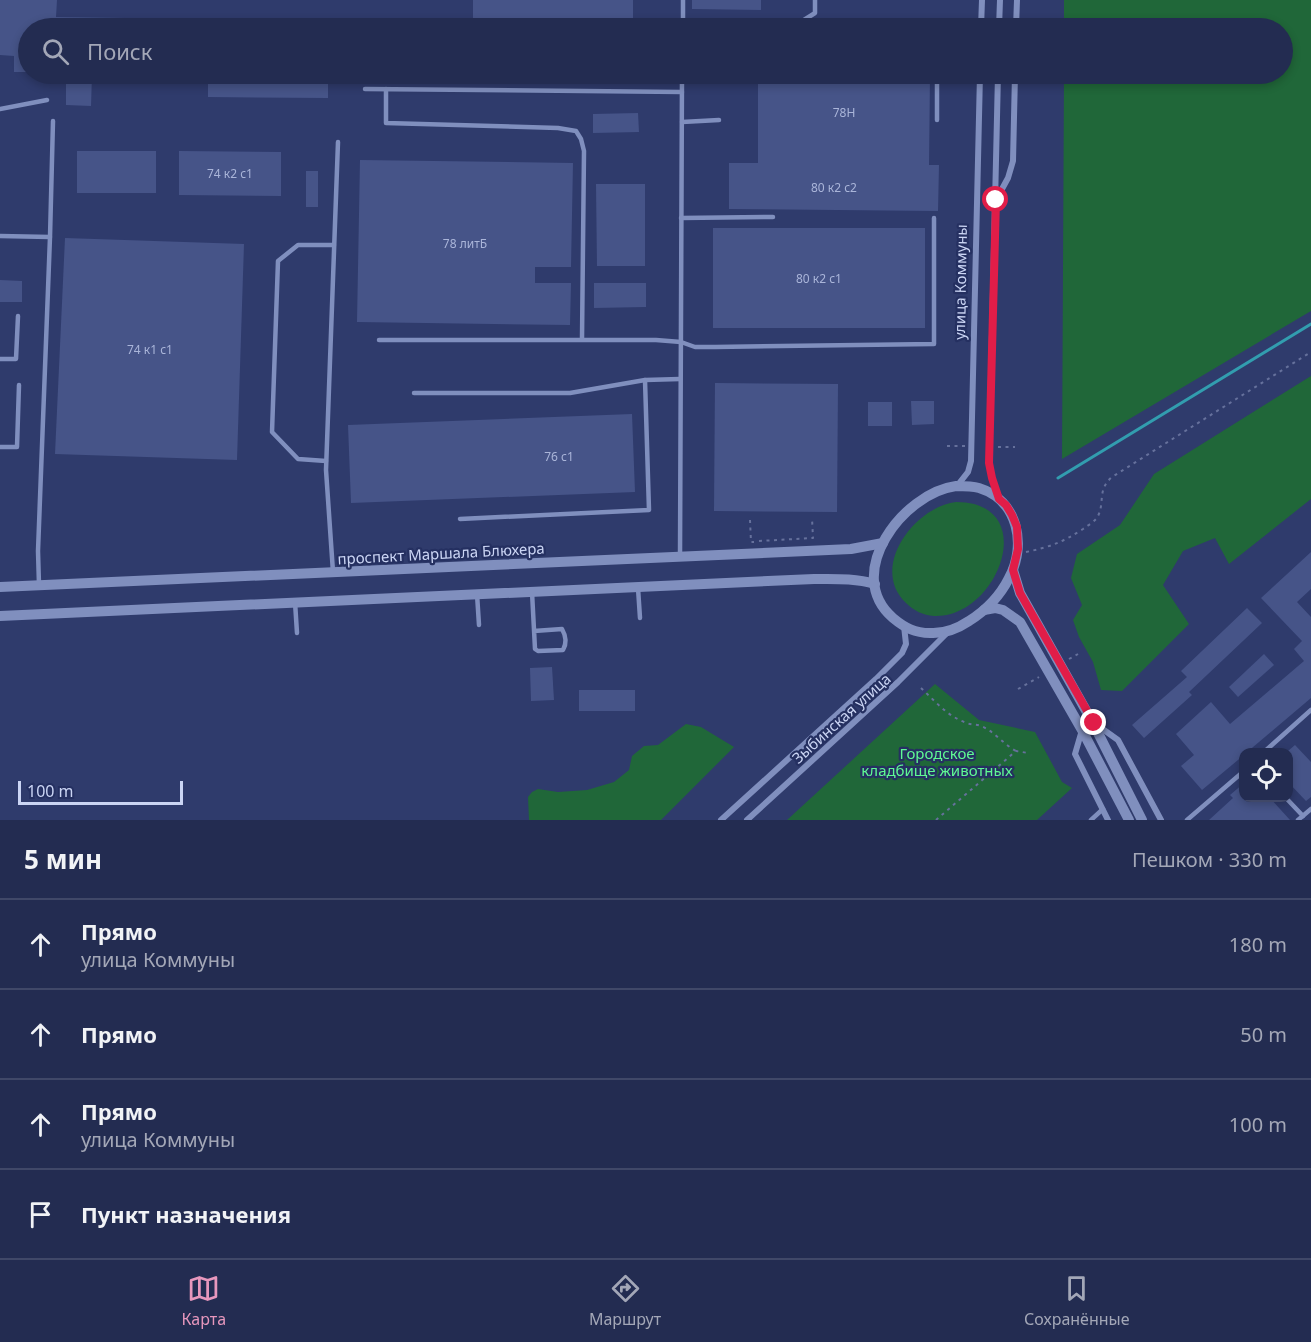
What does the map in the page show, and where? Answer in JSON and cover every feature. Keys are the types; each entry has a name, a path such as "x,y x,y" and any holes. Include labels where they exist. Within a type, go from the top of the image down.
{"street":[{"path":"981,18 982,0"},
{"path":"999,18 1000,0"},
{"path":"1016,18 1017,0"},
{"name":"улица Коммуны","path":"957,486 968,472 971,461 980,84"},
{"path":"998,84 989,463 999,499"},
{"path":"996,200 1008,178 1013,160 1015,84"},
{"path":"951,487 980,488 999,499 1006,505 1017,527 1017,554 1013,570 1003,589 984,610 949,631 937,633 922,633 909,629 889,615 879,599 875,584 876,561 883,543 896,523 926,497 951,487"},
{"name":"проспект Маршала Блюхера","path":"0,587 851,549 883,543"},
{"path":"1013,570 1020,593 1094,723 1142,820"},
{"path":"0,615 814,579 849,579 875,584"},
{"path":"984,610 995,608 1003,610 1020,622 1082,730 1129,820"},
{"name":"Зыбинская улица","path":"721,820 902,653 906,644 904,626"},
{"name":"Зыбинская улица","path":"747,820 906,675 949,631"},
{"path":"1094,723 1118,740 1161,820"},
{"path":"1082,730 1075,754 1108,820"}],"lane":[{"path":"683,0 683,18"},
{"path":"808,18 815,14 815,0"},
{"path":"680,557 682,84"},
{"path":"937,84 937,120"},
{"path":"365,89 682,92"},
{"path":"386,89 386,123 558,128 576,132 581,139 584,151 582,339"},
{"path":"0,109 47,100"},
{"path":"682,122 718,120"},
{"path":"39,585 52,121"},
{"path":"333,572 326,461 338,142"},
{"path":"681,218 773,218"},
{"path":"379,340 656,340 705,347 934,344 934,218"},
{"path":"0,236 50,237"},
{"path":"326,461 298,459 272,432 278,261 298,245 334,245"},
{"path":"0,359 16,359 18,316"},
{"path":"414,393 570,393 645,380 680,379"},
{"path":"460,519 649,510 645,380"},
{"path":"0,447 17,447 19,385"},
{"path":"638,587 640,618"},
{"path":"532,592 534,631 535,649 538,651 562,650 565,646 565,634 562,629 534,631"},
{"path":"477,594 479,625"},
{"path":"296,602 297,633"},
{"path":"1269,748 1311,710"},
{"path":"1187,820 1239,775"},
{"path":"1289,802 1301,818 1311,809"},
{"path":"1091,820 1103,809"}],"path":[{"path":"1017,554 1045,549 1064,541 1093,522 1098,516 1103,488 1112,477 1311,352"},
{"path":"750,520 751,542 813,538 812,518"},
{"path":"921,688 951,715 968,724 980,725 1006,746 1028,753"},
{"path":"936,820 1016,751"}],"green space":[{"path":"1064,0 1311,0 1311,311 1062,459 1064,84 1293,84 1293,18 1064,18"},
{"path":"1311,376 1311,499 1229,564 1215,538 1183,551 1163,585 1189,624 1122,691 1101,690 1093,662 1079,637 1073,620 1082,605 1071,578 1077,554 1120,525 1154,474"},
{"path":"956,502 982,507 998,520 1004,539 1001,560 992,581 977,599 957,612 926,615 909,606 896,589 892,573 894,557 901,541 925,515 940,506"},
{"name":"Городское кладбище животных","path":"935,684 979,720 1035,732 1062,782 1072,788 1037,820 787,820"},
{"path":"686,724 701,727 734,747 661,820 529,820 528,797 532,792 538,789 558,792 587,790 614,782 629,770 632,756 644,746 658,745"}],"building":[{"path":"0,0 57,0 56,17 126,18 18,18 18,72 14,72 14,56 0,55"},
{"path":"473,0 633,0 633,18 473,18"},
{"path":"692,0 761,0 761,10 692,9"},
{"path":"66,84 92,84 91,106 66,105"},
{"path":"208,84 328,84 328,98 208,97"},
{"path":"758,84 930,84 929,165 939,165 938,211 729,209 729,163 758,163"},
{"path":"638,113 639,132 593,133 593,114"},
{"path":"77,151 156,151 156,193 77,193"},
{"path":"179,151 281,152 281,196 179,195"},
{"path":"360,160 573,163 571,267 535,267 535,283 571,283 570,325 357,322"},
{"path":"306,171 318,171 318,207 306,207"},
{"path":"596,184 645,184 645,266 597,266"},
{"path":"713,228 925,228 925,328 713,328"},
{"path":"65,238 244,244 237,460 55,454"},
{"path":"0,280 22,281 22,302 0,302"},
{"path":"594,283 646,283 646,307 594,308"},
{"path":"715,383 838,384 837,512 714,511"},
{"path":"911,401 934,401 934,424 912,425"},
{"path":"868,402 892,402 892,426 868,426"},
{"path":"632,414 635,492 351,503 348,425"},
{"path":"1311,552 1311,589 1297,602 1311,617 1311,698 1252,748 1239,748 1239,759 1202,790 1181,766 1194,755 1176,734 1211,702 1230,724 1304,661 1294,649 1302,641 1261,598"},
{"path":"1247,608 1262,623 1189,692 1192,695 1144,738 1132,725 1187,677 1181,671"},
{"path":"1264,654 1274,665 1238,697 1229,687"},
{"path":"552,667 554,700 531,701 530,668"},
{"path":"579,690 635,690 635,711 579,711"},
{"path":"1295,745 1311,762 1311,797 1306,801 1293,787 1292,748"},
{"path":"1239,787 1239,802 1274,802 1290,820 1209,820 1233,798 1230,795"}],"waterway":[{"path":"1058,478 1311,324"}],"route":[{"path":"996,200 989,463 999,499 1006,505 1017,527 1018,549 1013,570 1020,593 1094,723"}]}
